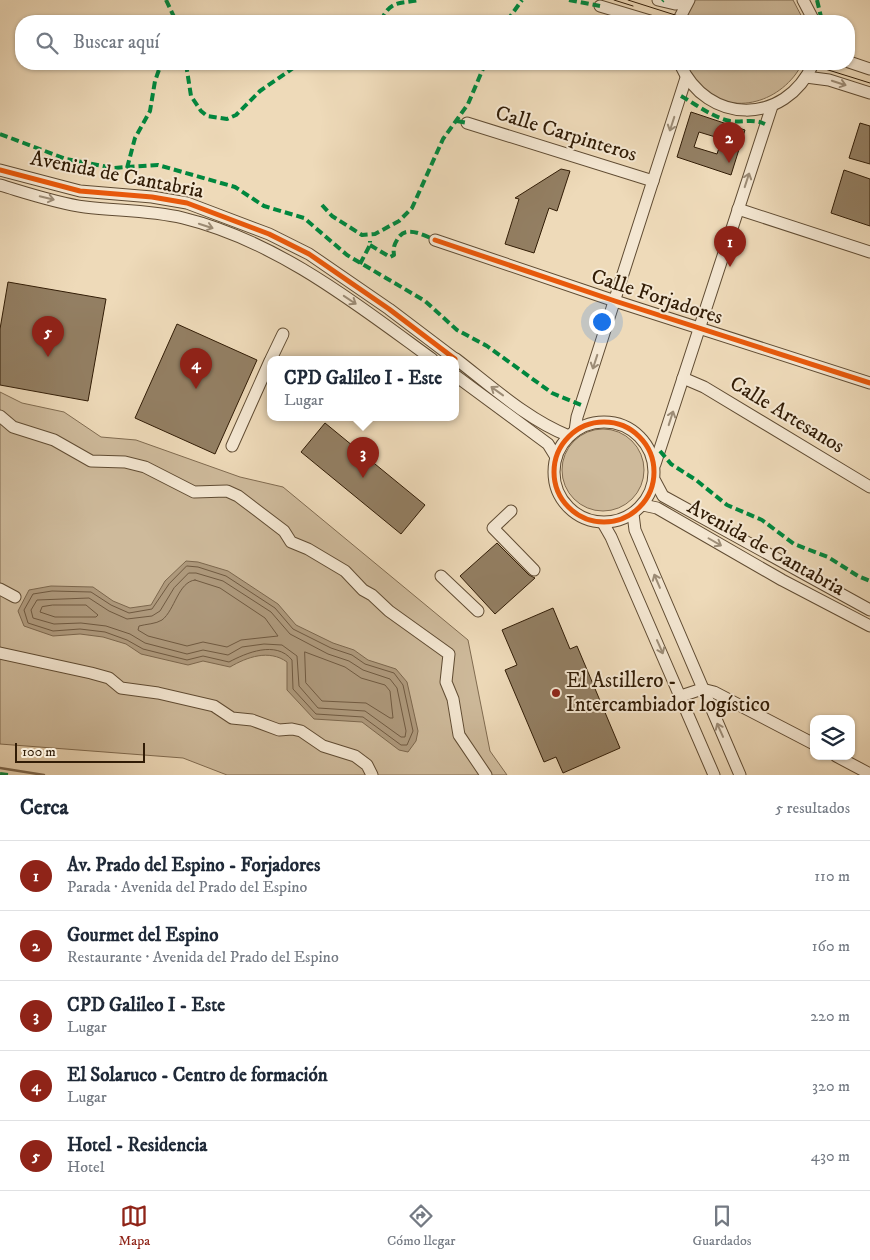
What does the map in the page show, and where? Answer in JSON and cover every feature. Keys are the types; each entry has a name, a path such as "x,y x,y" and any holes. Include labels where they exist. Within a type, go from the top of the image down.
{"street":[{"path":"658,0 675,4 688,1"},
{"path":"803,0 811,15"},
{"path":"681,15 688,1"},
{"path":"600,6 630,15"},
{"path":"855,64 870,69"},
{"path":"683,70 686,78 702,96 724,107 748,111 772,106 791,94 810,70"},
{"path":"806,77 829,80 870,92"},
{"path":"686,78 572,433 556,457 554,476 557,491 566,505 577,515 589,521 603,523 619,521 634,514 643,505 655,481 655,464 772,106"},
{"name":"Calle Carpinteros","path":"467,123 653,182"},
{"name":"Avenida de Cantabria","path":"0,170 80,191 152,197 187,203 270,234 309,254 390,309 451,356"},
{"name":"Avenida de Cantabria","path":"0,185 83,206 155,212 184,218 229,233 267,249 304,269 428,356"},
{"path":"738,209 870,252"},
{"name":"Calle Forjadores","path":"435,240 615,301 870,383"},
{"path":"273,356 282,334"},
{"name":"Avenida de Cantabria","path":"459,362 537,419 555,430 572,433"},
{"path":"232,446 267,369"},
{"path":"459,378 548,444 556,457"},
{"name":"Calle Artesanos","path":"683,378 704,387 870,487"},
{"path":"0,416 13,427 54,440 91,461 125,462 145,467 194,492 227,491 238,496 284,531 291,542 308,549 345,571 363,590 372,595 389,611 449,654 446,682 453,699 459,735 486,775"},
{"path":"572,433 591,423 611,422 627,427 641,437 650,450 655,464"},
{"name":"Avenida de Cantabria","path":"655,481 662,496 870,610"},
{"name":"Avenida de Cantabria","path":"643,505 657,508 782,580 870,626"},
{"path":"511,511 492,528 534,570"},
{"path":"634,514 635,530 740,775"},
{"path":"603,523 612,537 714,775"},
{"path":"441,576 478,611"},
{"path":"0,589 15,597"},
{"path":"0,653 100,675 109,678 121,688 158,693 214,706 232,718 252,720 279,730 292,729 301,731 323,746 356,756 367,766 372,775"},
{"path":"681,696 702,688 714,692 810,742"},
{"path":"844,760 870,774"}],"shaded area":[{"path":"693,0 793,0 801,15 688,15 685,14"},
{"path":"688,70 798,70 783,88 770,96 742,103 727,102 712,96 697,84"},
{"path":"0,392 22,403 64,412 101,437 136,440 240,477 283,487 468,640 490,751 507,775 227,775 183,758 0,744"},
{"path":"603,429 619,432 632,441 641,454 644,470 641,486 632,499 619,508 603,511 587,508 574,499 565,486 562,470 565,454 574,441 587,432"}],"water":[{"path":"186,561 198,562 228,571 278,604 296,625 333,643 354,650 368,660 396,669 407,682 418,731 416,741 408,752 399,750 362,722 314,719 287,690 287,662 280,658 266,655 258,656 230,667 203,661 188,665 141,654 126,644 103,637 80,634 53,636 24,626 18,611 29,590 51,586 93,587 113,601 130,608 151,605 165,581"}],"building":[{"path":"691,112 745,130 731,175 677,157","holes":["699,132 722,139 717,154 694,147"]},
{"path":"860,123 870,126 870,164 849,158"},
{"path":"561,169 570,171 557,211 549,208 534,253 505,244 519,199 515,198"},
{"path":"844,170 870,179 870,226 831,213"},
{"path":"8,282 106,299 88,401 0,385 0,329"},
{"path":"177,324 257,360 215,454 135,418"},
{"path":"325,423 425,505 401,534 301,452"},
{"path":"497,543 529,575 535,578 495,614 460,576"},
{"name":"El Astillero - Intercambiador logístico","path":"553,608 570,649 577,646 620,748 563,773 556,757 544,762 505,670 517,665 502,630"}],"waterway":[{"path":"0,768 44,775"}],"tram line":[{"path":"614,0 633,6"},
{"path":"628,0 675,15"},
{"path":"828,70 870,83"}],"marked path":[{"path":"166,0 173,15"},
{"path":"384,15 388,9 396,4 419,0"},
{"path":"511,15 522,0"},
{"path":"569,0 600,6"},
{"path":"817,0 821,15"},
{"path":"127,168 135,138 150,111 159,70"},
{"path":"187,70 191,96 201,111 207,116 227,119 236,115 260,91 290,70"},
{"path":"322,205 332,216 362,235 375,234 399,221 412,208 443,139 468,104 482,70"},
{"path":"681,96 723,119 730,121 756,121 765,124"},
{"path":"457,121 467,123"},
{"path":"0,134 66,159 113,168 158,165 235,187 264,206 304,218 347,255 425,301 457,330 487,346 552,393 581,405"},
{"path":"370,245 390,257 394,255 394,247 400,235 405,233 414,232 435,240"},
{"path":"360,264 370,245 370,241"},
{"path":"660,451 671,464 696,480 727,505 762,520 794,544 828,557 858,576 870,581"},
{"path":"0,774 8,775"}],"cycle path":[{"path":"0,170 80,191 152,197 187,203 269,234 309,254 389,309 451,356"},
{"path":"435,240 615,301 870,383"},
{"path":"604,422 623,425 640,436 651,453 654,472 651,491 640,508 623,519 604,522 585,519 568,508 557,491 554,472 557,453 568,436 585,425 604,422"}],"place":[{"name":"Gourmet del Espino","path":"729,163"},
{"name":"Av. Prado del Espino - Forjadores","path":"730,267"},
{"name":"Hotel - Residencia","path":"48,357"},
{"name":"El Solaruco - Centro de formación","path":"196,389"},
{"name":"CPD Galileo I - Este","path":"363,478"},
{"name":"El Astillero - Intercambiador logístico","path":"556,693"}]}
